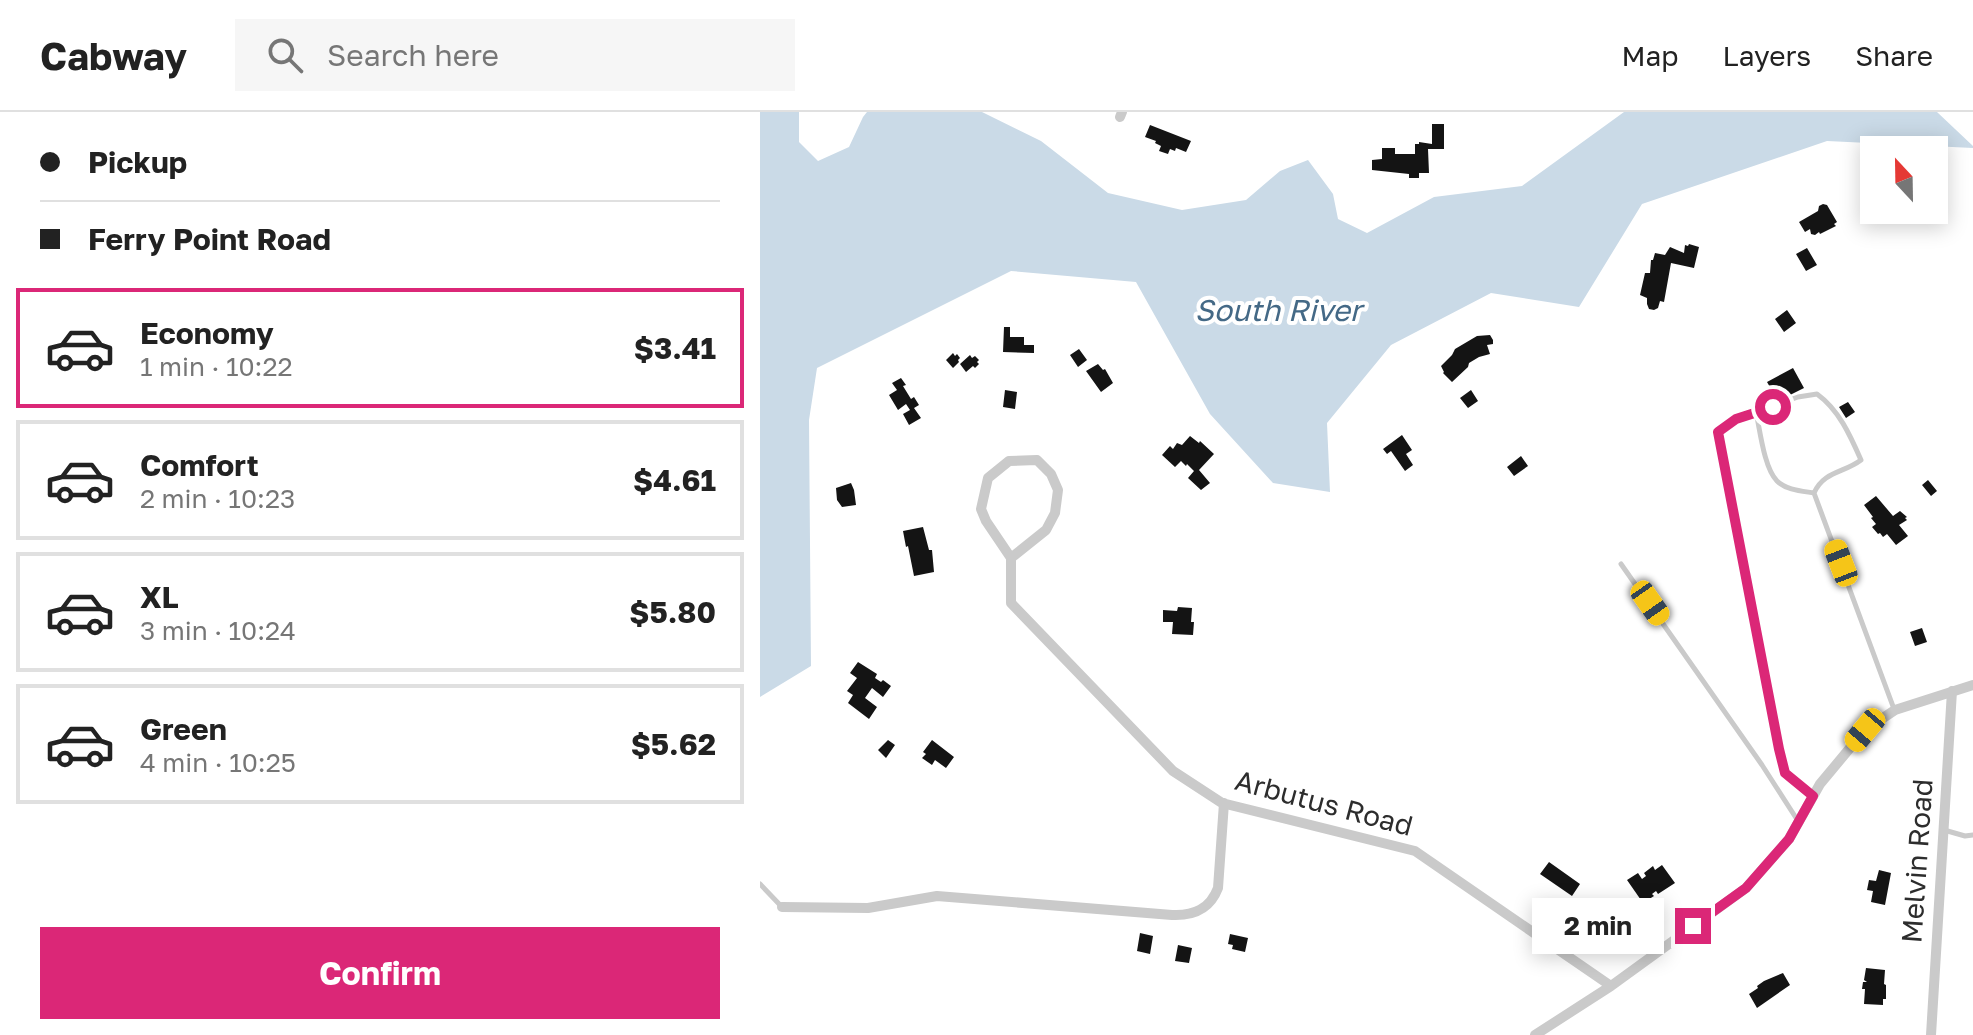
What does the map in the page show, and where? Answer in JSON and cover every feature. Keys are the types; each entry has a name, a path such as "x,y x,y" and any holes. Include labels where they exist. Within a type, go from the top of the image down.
{"street":[{"path":"1037,460 1051,474 1058,490 1055,513 1046,530 1011,558 981,509 988,478 1009,461 1037,460"},
{"name":"Arbutus Road","path":"1011,558 1011,603 1173,771 1224,803 1415,851 1611,986"},
{"path":"1535,1035 1611,986 1746,888 1789,839 1820,784 1865,730 1895,710 1973,685"},
{"name":"Melvin Road","path":"1931,1035 1952,691"},
{"path":"782,907 868,908 937,896 1191,914 1213,900 1218,888 1224,803"}],"lane":[{"path":"1813,796 1785,773 1779,749 1718,432 1736,419 1798,397 1817,394 1834,410 1853,440 1861,460 1833,473 1819,483 1814,493 1895,710"},
{"path":"1756,412 1770,470 1778,482 1789,488 1814,493"},
{"path":"1621,564 1799,822"},
{"path":"1943,830 1973,835"},
{"path":"760,884 782,907"}],"water":[{"name":"South River","path":"760,112 799,112 799,142 818,161 849,147 867,112 982,112 1041,141 1108,193 1182,210 1246,200 1280,171 1308,160 1333,194 1338,219 1367,233 1434,197 1522,186 1624,112 1937,112 1973,146 1948,147 1948,136 1860,136 1860,143 1827,141 1642,204 1579,307 1491,293 1391,345 1327,423 1330,492 1273,483 1210,414 1136,282 1011,271 817,368 809,420 811,666 760,697"}],"building":[{"path":"1432,124 1444,124 1444,149 1428,149 1429,173 1419,173 1419,178 1409,178 1409,174 1372,170 1372,160 1382,159 1382,148 1395,148 1395,154 1415,154 1415,144 1432,144"},
{"path":"1150,125 1191,141 1186,152 1176,148 1175,151 1170,149 1168,154 1159,151 1161,146 1156,141 1145,137"},
{"path":"1823,204 1827,205 1837,222 1834,224 1836,226 1815,235 1811,234 1810,229 1805,232 1799,222 1818,211"},
{"path":"1685,245 1699,247 1694,268 1671,263 1664,302 1660,301 1654,310 1649,309 1647,298 1640,295 1645,273 1650,273 1655,253 1665,255 1670,247 1684,253"},
{"path":"1807,248 1817,265 1806,271 1796,254"},
{"path":"1787,310 1796,323 1784,332 1775,319"},
{"path":"1004,327 1010,327 1010,337 1024,337 1024,345 1034,345 1034,353 1003,352"},
{"path":"1490,335 1493,344 1487,345 1490,354 1469,363 1452,382 1443,373 1441,366 1455,349 1477,336"},
{"path":"1079,349 1087,360 1078,367 1070,355"},
{"path":"953,353 960,358 953,368 946,360"},
{"path":"970,355 979,360 979,364 966,372 960,364"},
{"path":"1098,364 1113,383 1101,392 1086,371"},
{"path":"1793,368 1804,388 1778,401 1767,382"},
{"path":"901,378 911,399 914,397 919,405 914,408 921,418 909,425 903,414 910,410 906,404 898,410 889,395 897,390 892,383"},
{"path":"1005,390 1017,392 1015,409 1003,407"},
{"path":"1471,390 1478,401 1468,408 1460,398"},
{"path":"1848,402 1855,412 1846,418 1839,407"},
{"path":"1402,435 1412,450 1406,454 1413,465 1405,471 1391,451 1387,454 1383,449"},
{"path":"1190,436 1214,454 1199,470 1210,483 1201,490 1188,478 1194,471 1187,464 1181,461 1175,467 1162,455 1170,446 1173,449 1177,443 1182,445"},
{"path":"1521,456 1528,466 1514,476 1507,467"},
{"path":"1928,480 1937,491 1931,496 1922,485"},
{"path":"851,483 856,505 842,507 837,500 836,488"},
{"path":"1876,496 1893,516 1900,511 1907,517 1899,525 1908,536 1896,545 1887,534 1883,537 1872,527 1876,524 1864,505"},
{"path":"923,527 929,550 932,550 934,572 914,576 903,531"},
{"path":"1178,607 1192,608 1193,635 1172,634 1173,622 1163,622 1163,610 1177,611"},
{"path":"1922,628 1927,642 1915,646 1910,632"},
{"path":"858,662 877,674 875,678 891,686 883,697 872,688 865,698 877,707 869,719 848,703 853,695 847,691 857,678 850,673"},
{"path":"888,740 895,745 886,758 878,750"},
{"path":"932,740 954,757 946,768 935,760 932,765 922,758"},
{"path":"1549,862 1580,884 1572,896 1540,874"},
{"path":"1662,865 1675,883 1658,894 1656,891 1643,903 1627,880 1638,873 1642,879 1653,866 1655,870"},
{"path":"1879,870 1891,873 1885,905 1871,902 1873,891 1867,890 1869,880 1876,881"},
{"path":"1140,933 1153,936 1150,954 1137,951"},
{"path":"1230,934 1248,938 1245,952 1232,949 1233,945 1228,944"},
{"path":"1178,945 1192,948 1189,963 1175,961"},
{"path":"1866,968 1885,970 1886,999 1883,999 1883,1005 1864,1004 1865,989 1862,989 1863,982 1867,982 1864,980"},
{"path":"1783,973 1790,985 1757,1008 1749,994 1764,981"}],"route":[{"path":"1693,926 1746,888 1789,839 1813,796 1785,773 1718,432 1736,419 1773,407"}]}
